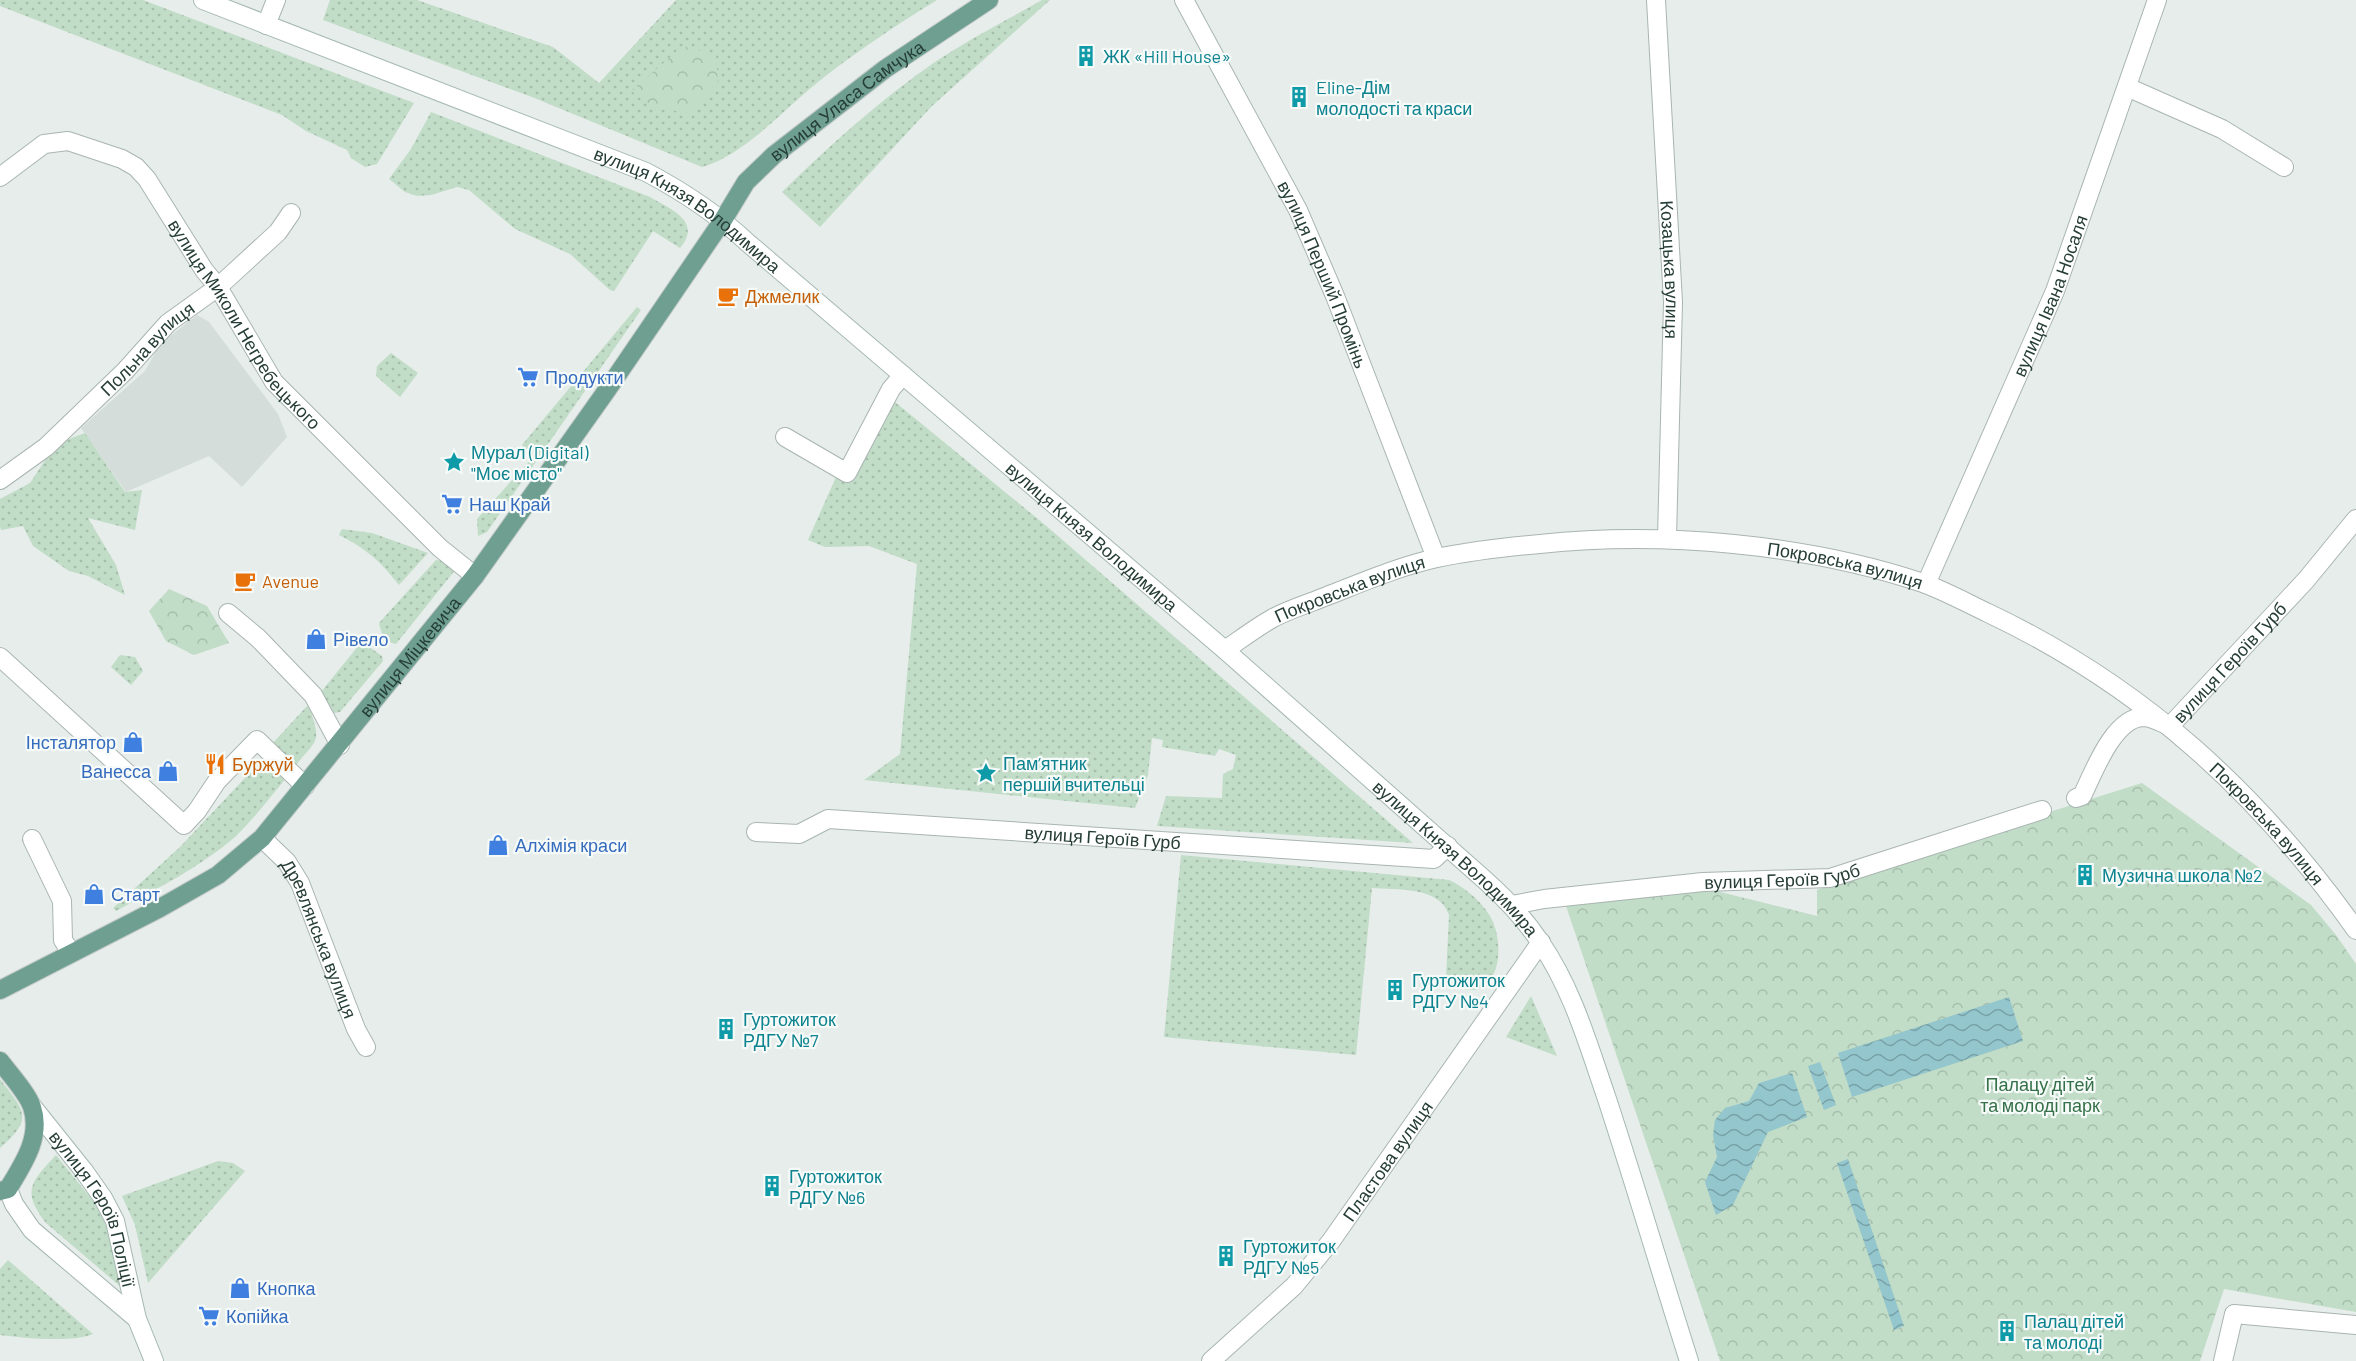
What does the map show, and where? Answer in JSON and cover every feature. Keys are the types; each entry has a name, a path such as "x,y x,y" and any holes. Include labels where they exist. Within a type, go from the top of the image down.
{"main road":[{"name":"вулиця Уласа Самчука","path":"723,220 746,182 774,155 885,69 988,0"},
{"name":"вулиця Міцкевича","path":"0,990 160,908 218,875 262,838 340,745 475,576 723,220"},
{"path":"0,1061 32,1106 36,1133 27,1157 4,1190"}],"street":[{"name":"вулиця Князя Володимира","path":"203,0 646,171 683,192 723,220 1225,650 1449,846 1512,905 1541,942 1560,975 1581,1024 1627,1160 1689,1361"},
{"path":"266,25 276,0"},
{"name":"вулиця Перший Промінь","path":"1184,0 1298,210 1335,296 1436,558"},
{"name":"Козацька вулиця","path":"1656,0 1673,302 1667,538"},
{"name":"вулиця Івана Носаля","path":"1926,584 2055,291 2157,0"},
{"path":"2127,87 2222,129 2284,167"},
{"name":"вулиця Миколи Негребецького","path":"0,177 44,144 56,141 68,141 122,159 136,167 147,178 204,270 218,287 274,382 440,548 475,576"},
{"name":"Польна вулиця","path":"0,480 46,447 125,371 168,323 218,287 279,232 291,213"},
{"path":"785,437 847,473 891,389 903,375"},
{"name":"вулиця Героїв Гурб","path":"2076,798 2082,796 2109,741 2126,723 2143,717 2170,726 2306,580 2356,519"},
{"name":"Покровська вулиця","path":"1225,650 1275,617 1376,577 1436,558 1509,547 1585,539 1667,538 1754,547 1843,561 1926,584 2025,631 2086,666 2170,726 2271,821 2323,884 2356,930"},
{"path":"228,613 258,638 313,695 340,745"},
{"path":"0,657 184,825 217,782 257,740 305,786"},
{"name":"вулиця Героїв Гурб","path":"1512,905 1544,899 1703,882 1830,878 2042,810"},
{"name":"вулиця Героїв Гурб","path":"756,832 799,834 828,819 1434,859 1449,846"},
{"name":"Древлянська вулиця","path":"262,838 287,862 300,883 356,1029 366,1047"},
{"path":"32,839 62,901 63,940 71,952"},
{"name":"Пластова вулиця","path":"1211,1361 1294,1286 1331,1241 1541,942"},
{"name":"вулиця Героїв Поліції","path":"32,1106 84,1171 103,1198 115,1221 137,1319 154,1361"},
{"name":"вулиця Героїв Поліції","path":"4,1190 32,1230 137,1319"},
{"path":"2223,1361 2234,1314 2356,1325"}],"shaded area":[{"path":"197,315 209,322 278,414 287,437 242,487 209,456 126,492 81,428 145,371 160,344"}],"green space":[{"path":"0,0 143,0 414,103 377,164 365,167 351,158 347,150 306,131 282,115 0,6"},
{"path":"330,0 417,0 553,47 599,83 676,0 937,0 837,67 750,141 718,161 702,167 532,97 323,20"},
{"path":"1042,0 1050,0 932,106 820,227 782,192 856,124 935,62"},
{"path":"683,46 716,55 718,81 690,113 656,108 631,91"},
{"path":"431,112 650,197 681,217 688,230 686,239 680,248 653,231 614,291 610,290 570,254 515,229 469,190 457,187 431,195 417,196 405,192 389,179 411,149"},
{"path":"637,307 641,310 487,532 478,536 477,519 533,457 522,445"},
{"path":"391,353 418,373 400,397 376,376 377,366"},
{"path":"895,402 1044,524 1413,843 1157,826 1166,796 1222,798 1223,774 1233,769 1236,755 1219,749 1215,756 1162,747 1163,740 1152,738 1148,775 1135,808 864,780 900,754 917,564 869,546 825,547 808,540 836,477 888,403"},
{"path":"85,433 125,492 142,490 135,530 88,518 116,565 125,595 88,576 69,571 33,546 23,526 1,530 0,527 0,499 30,483 56,444"},
{"path":"342,529 372,533 428,553 399,585 372,556 339,535"},
{"path":"436,560 445,561 456,569 396,644 389,641 382,634 379,623"},
{"path":"169,589 207,606 229,643 194,655 166,641 149,611"},
{"path":"359,645 368,646 382,656 383,661 340,712 334,713 321,692"},
{"path":"120,655 135,657 143,671 131,685 111,667"},
{"path":"307,706 316,728 316,735 309,750 296,765 273,743"},
{"path":"266,762 275,764 287,777 235,837 207,859 177,877 116,911 113,908 180,847 258,764"},
{"name":"Палацу дітей та молоді парк","path":"2142,783 2311,905 2356,964 2356,1312 2224,1289 2200,1361 1720,1361 1566,906 1708,889 1817,916 1817,890 1925,851"},
{"path":"1181,855 1449,880 1474,897 1490,916 1498,939 1496,968 1486,984 1478,989 1469,990 1450,985 1446,978 1449,915 1444,906 1437,899 1416,891 1372,888 1356,1055 1164,1037"},
{"path":"1531,996 1557,1056 1506,1037"},
{"path":"0,1079 20,1107 22,1121 11,1138 0,1148"},
{"path":"56,1155 93,1201 109,1231 121,1287 46,1223 38,1212 32,1195 32,1187 40,1173"},
{"path":"218,1161 233,1163 245,1171 148,1283 135,1225 122,1196"},
{"path":"8,1260 93,1334 60,1339 0,1335 0,1269"}],"water":[{"path":"2009,997 2023,1041 1852,1097 1838,1053"},
{"path":"1820,1062 1836,1105 1824,1110 1808,1066"},
{"path":"1792,1073 1807,1117 1768,1132 1733,1205 1716,1215 1705,1182 1717,1157 1713,1135 1715,1120 1725,1108 1749,1101 1759,1083"},
{"path":"1848,1159 1904,1326 1894,1330 1837,1163"}],"place":[{"name":"ЖК «Hill House»","path":"1086,56"},
{"name":"Eline-Дім молодості та краси","path":"1299,97"},
{"name":"Джмелик","path":"728,296"},
{"name":"Продукти","path":"528,377"},
{"name":"Мурал (Digital) \"Моє місто\"","path":"454,462"},
{"name":"Наш Край","path":"452,504"},
{"name":"Avenue","path":"245,581"},
{"name":"Рівело","path":"316,639"},
{"name":"Інсталятор","path":"133,742"},
{"name":"Буржуй","path":"215,764"},
{"name":"Ванесса","path":"168,771"},
{"name":"Пам’ятник першій вчительці","path":"986,773"},
{"name":"Алхімія краси","path":"498,845"},
{"name":"Музична школа №2","path":"2085,875"},
{"name":"Старт","path":"94,894"},
{"name":"Гуртожиток РДГУ №4","path":"1395,990"},
{"name":"Гуртожиток РДГУ №7","path":"726,1029"},
{"name":"Гуртожиток РДГУ №6","path":"772,1186"},
{"name":"Гуртожиток РДГУ №5","path":"1226,1256"},
{"name":"Кнопка","path":"240,1288"},
{"name":"Копійка","path":"209,1316"},
{"name":"Палац дітей та молоді","path":"2007,1331"}]}
